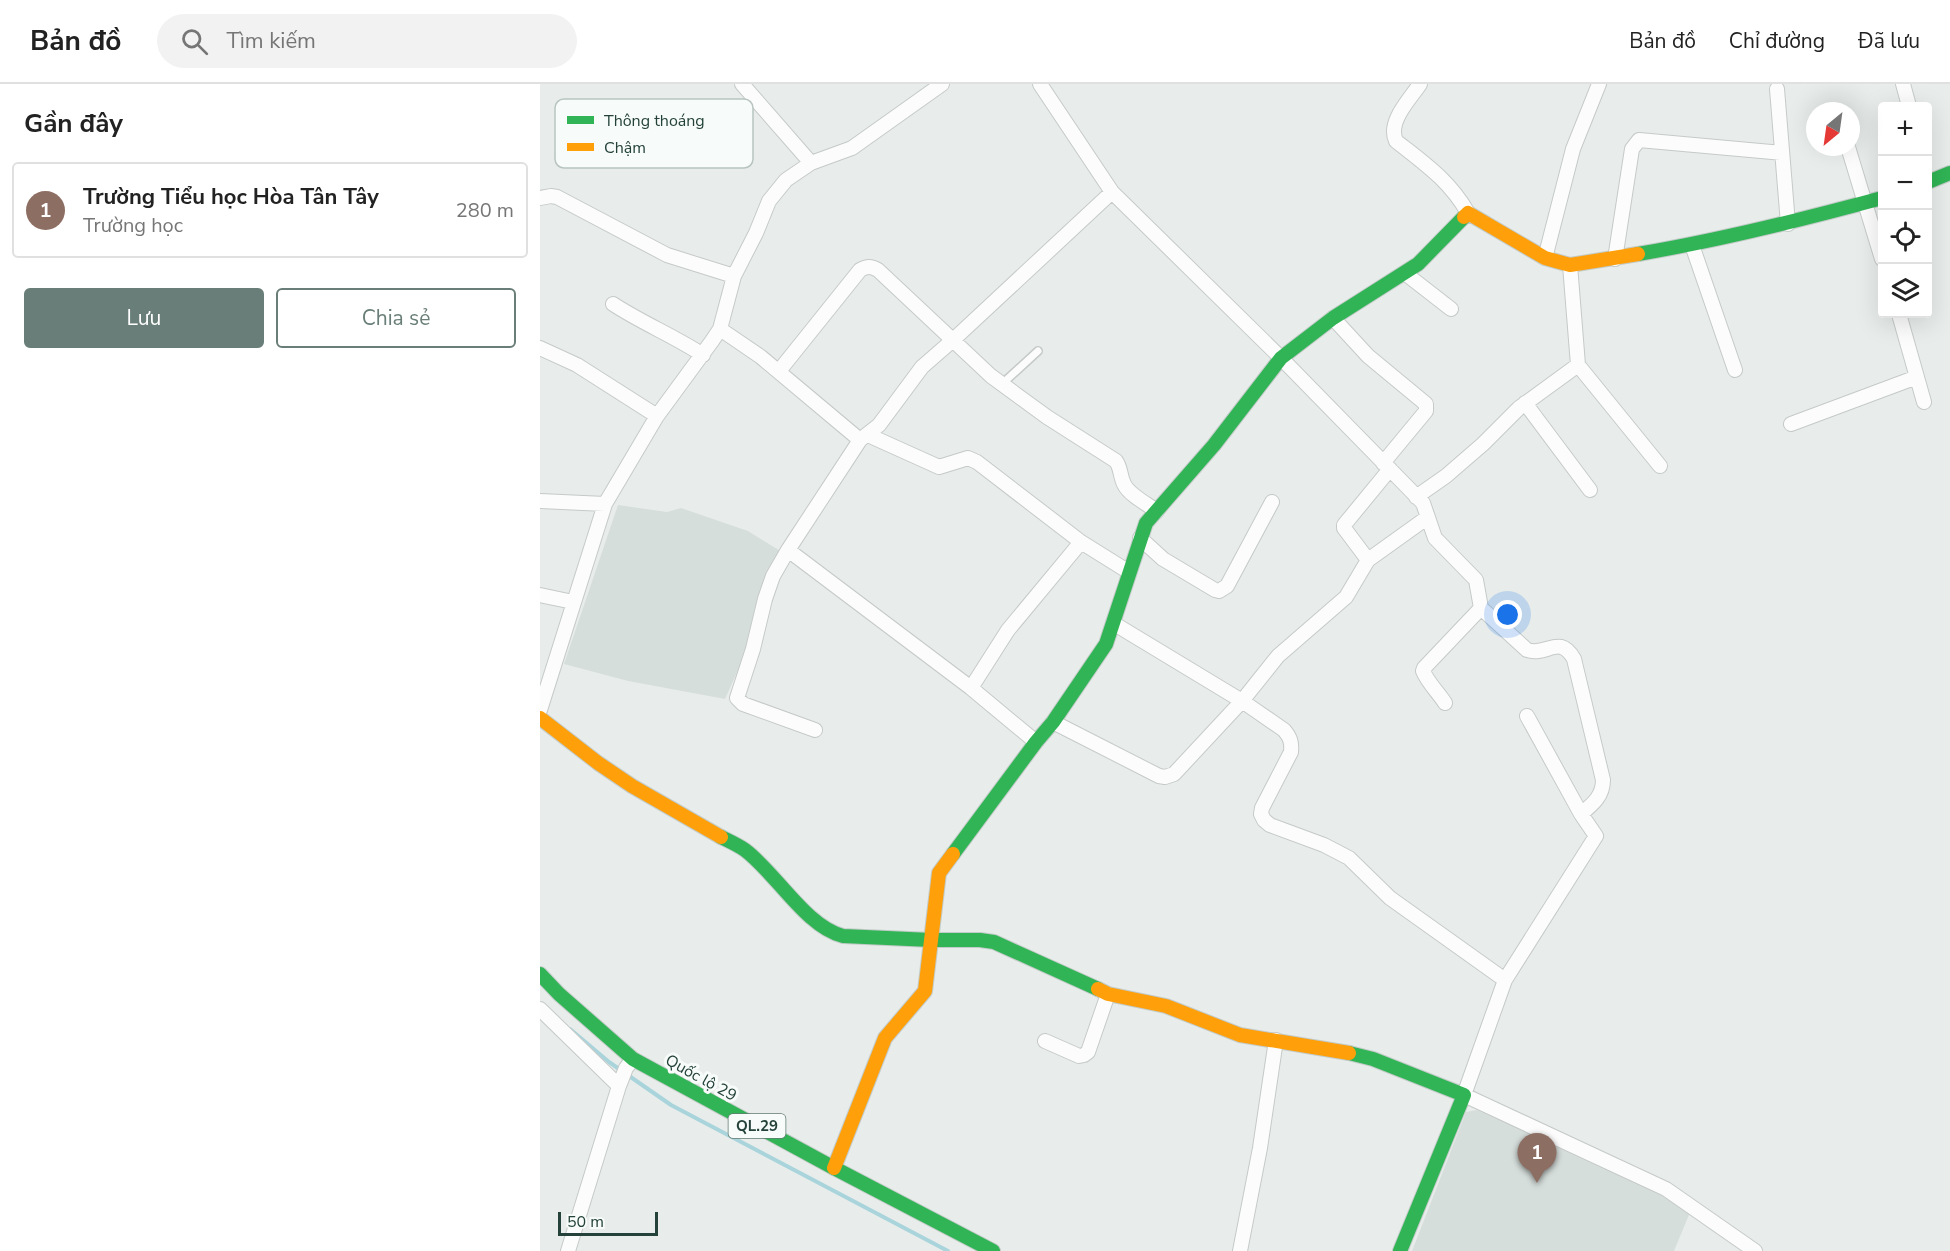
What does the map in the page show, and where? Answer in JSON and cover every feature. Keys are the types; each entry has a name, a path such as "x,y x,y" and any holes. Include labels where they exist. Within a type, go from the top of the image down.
{"main road":[{"path":"1932,179 1950,172"},
{"path":"834,1168 885,1038 925,991 939,873 1053,722 1106,644 1146,523 1214,445 1281,358 1333,318 1406,274 1468,213 1545,258 1570,265 1692,245 1788,224 1878,200"},
{"path":"540,718 632,786 746,850 827,930 843,936 994,942 1108,994 1166,1006 1240,1035 1373,1059 1464,1095 1400,1251"},
{"name":"Quốc lộ 29","path":"540,974 630,1064 993,1251"}],"street":[{"path":"742,84 810,163"},
{"path":"540,710 605,504 657,416 720,329 734,276 769,201 786,180 810,163 852,148 942,84"},
{"path":"1040,84 1112,192 1281,358 1423,503 1435,538 1476,580 1481,608 1527,650 1535,652 1561,646 1571,653 1603,780 1600,796 1581,814"},
{"path":"1420,84 1395,121 1393,135 1396,141 1447,182 1468,213"},
{"path":"1545,258 1573,149 1599,84"},
{"path":"1903,84 1908,102"},
{"path":"1777,89 1788,224"},
{"path":"1615,259 1632,149 1639,140 1782,153"},
{"path":"1851,156 1878,244"},
{"path":"815,730 742,704 737,698 753,649 769,587 788,550 864,437 886,416 922,367 954,340 1112,192"},
{"path":"540,198 557,197 667,255 734,276"},
{"path":"1692,245 1736,370"},
{"path":"1570,265 1578,364 1660,466"},
{"path":"779,371 860,270 868,266 878,270 984,370 1047,417 1116,461 1128,489 1157,512"},
{"path":"1406,274 1451,309"},
{"path":"613,304 651,327 675,337 703,355"},
{"path":"1333,318 1368,356 1426,404 1425,411 1344,525 1368,560"},
{"path":"1900,318 1924,402"},
{"path":"720,329 748,347 864,437 939,467 964,459 972,459 1081,542 1129,572"},
{"path":"540,348 577,365 657,416"},
{"path":"1416,497 1446,476 1525,403 1578,364"},
{"path":"1791,424 1917,377"},
{"path":"1525,403 1590,490"},
{"path":"540,501 605,504"},
{"path":"1140,538 1172,566 1220,591 1227,586 1272,502"},
{"path":"1053,722 1165,777 1174,774 1242,701 1278,656 1346,597 1368,560 1428,517"},
{"path":"971,688 1008,630 1081,542"},
{"path":"788,550 971,688 1036,742"},
{"path":"540,595 573,602"},
{"path":"1445,703 1425,677 1424,668 1481,608"},
{"path":"1113,623 1242,701 1284,730 1292,744 1291,752 1262,808 1261,814 1264,820 1349,858 1390,898 1505,980"},
{"path":"1527,716 1581,814 1596,836 1505,980 1464,1095 1666,1189 1755,1251"},
{"path":"1045,1041 1079,1056 1089,1052 1108,994"},
{"path":"540,1009 619,1086"},
{"path":"1240,1251 1260,1148 1276,1041"},
{"path":"568,1251 619,1086 630,1064"}],"lane":[{"path":"1002,384 1038,351"}],"shaded area":[{"path":"618,505 667,512 681,508 748,531 782,552 760,590 747,650 725,699 628,681 564,664"},
{"path":"1477,1110 1580,1155 1691,1210 1674,1251 1412,1251 1466,1112"}],"waterway":[{"path":"570,1029 609,1062 671,1105 948,1251"}],"traffic: fast":[{"path":"1932,180 1950,173"},
{"path":"1638,254 1761,229 1878,199"},
{"path":"953,854 1053,722 1106,644 1146,523 1214,445 1281,358 1333,318 1418,264 1464,217"},
{"path":"721,837 742,848 757,860 804,911 829,931 843,936 994,942 1098,989"},
{"path":"540,974 559,994 633,1059 993,1251"},
{"path":"1349,1053 1373,1059 1464,1095 1400,1251"}],"traffic: slow":[{"path":"1464,217 1468,213 1545,258 1570,265 1638,254"},
{"path":"540,718 632,786 721,837"},
{"path":"834,1168 885,1038 925,991 939,873 953,854"},
{"path":"1098,989 1108,994 1166,1006 1240,1035 1349,1053"}],"place":[{"name":"Trường Tiểu học Hòa Tân Tây","path":"1537,1183"}]}
